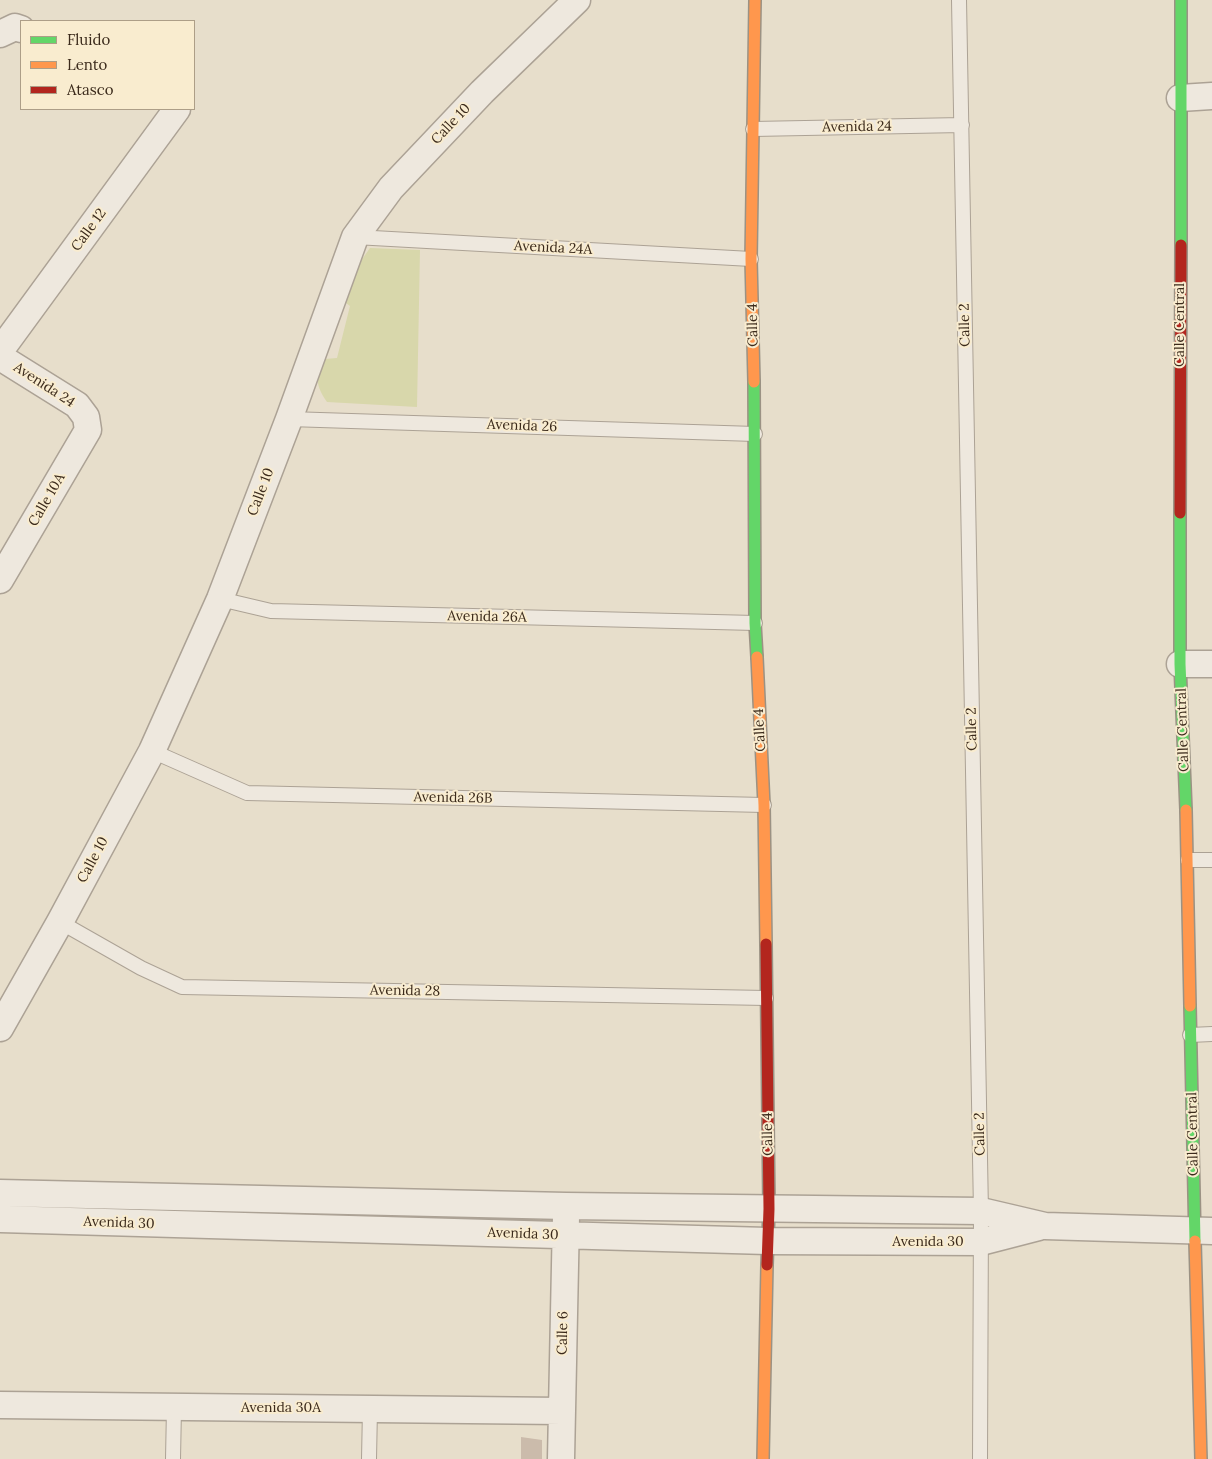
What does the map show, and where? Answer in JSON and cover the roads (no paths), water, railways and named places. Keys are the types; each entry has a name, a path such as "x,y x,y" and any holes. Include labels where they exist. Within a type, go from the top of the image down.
{"street":[{"name":"Calle 10","path":"0,1028 60,922 152,751 220,599 289,419 355,237 391,188 482,92 577,0"},
{"name":"Calle 4","path":"754,0 751,259 755,434 755,623 764,805 770,1209 767,1241 764,1459"},
{"name":"Calle Central","path":"1180,0 1180,664 1188,860 1190,1035 1203,1232 1201,1459"},
{"path":"1180,98 1212,96"},
{"name":"Calle 12","path":"0,351 176,110"},
{"name":"Avenida 24","path":"0,357 77,405 86,417"},
{"name":"Calle 10A","path":"0,580 88,430 86,417"},
{"path":"1180,664 1212,664"},
{"name":"Avenida 30","path":"0,1193 566,1206 981,1211 1045,1226 1203,1232"},
{"name":"Calle 6","path":"561,1459 566,1206"},
{"name":"Avenida 30","path":"0,1220 767,1241 981,1242 1045,1226"},
{"name":"Avenida 30A","path":"0,1405 561,1411"}],"lane":[{"name":"Calle 2","path":"959,0 981,1211 980,1459"},
{"name":"Avenida 24","path":"753,128 962,125"},
{"name":"Avenida 24A","path":"355,237 751,259"},
{"name":"Avenida 26","path":"289,419 755,434"},
{"name":"Avenida 26A","path":"220,599 271,612 755,623"},
{"name":"Avenida 26B","path":"152,751 247,793 764,805"},
{"path":"1188,860 1212,860"},
{"name":"Avenida 28","path":"60,922 141,968 182,987 766,998"},
{"path":"1190,1035 1212,1034"},
{"path":"173,1459 174,1408"},
{"path":"369,1459 370,1409"}]}
